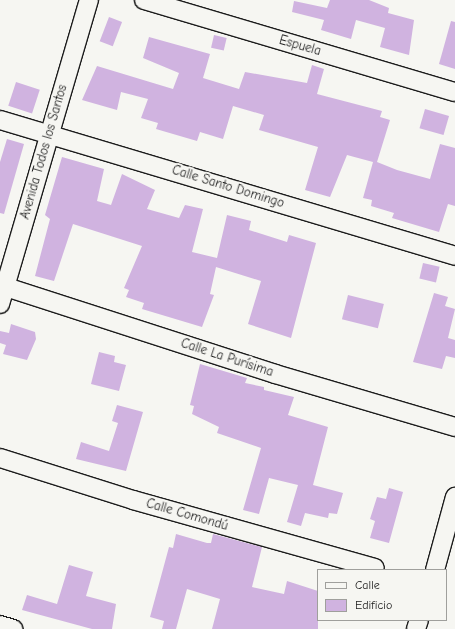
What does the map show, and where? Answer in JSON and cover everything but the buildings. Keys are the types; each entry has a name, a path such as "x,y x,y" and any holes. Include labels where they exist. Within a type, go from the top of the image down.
{"street":[{"name":"Avenida Todos los Santos","path":"0,304 2,286 50,134 89,0"},
{"name":"Espuela","path":"144,0 455,92"},
{"name":"Calle Santo Domingo","path":"0,120 455,256"},
{"name":"Calle La Purísima","path":"2,286 275,374 455,427"},
{"name":"Calle Comondú","path":"0,458 133,500 375,568"},
{"path":"434,569 455,497"},
{"path":"0,625 13,629"}]}
